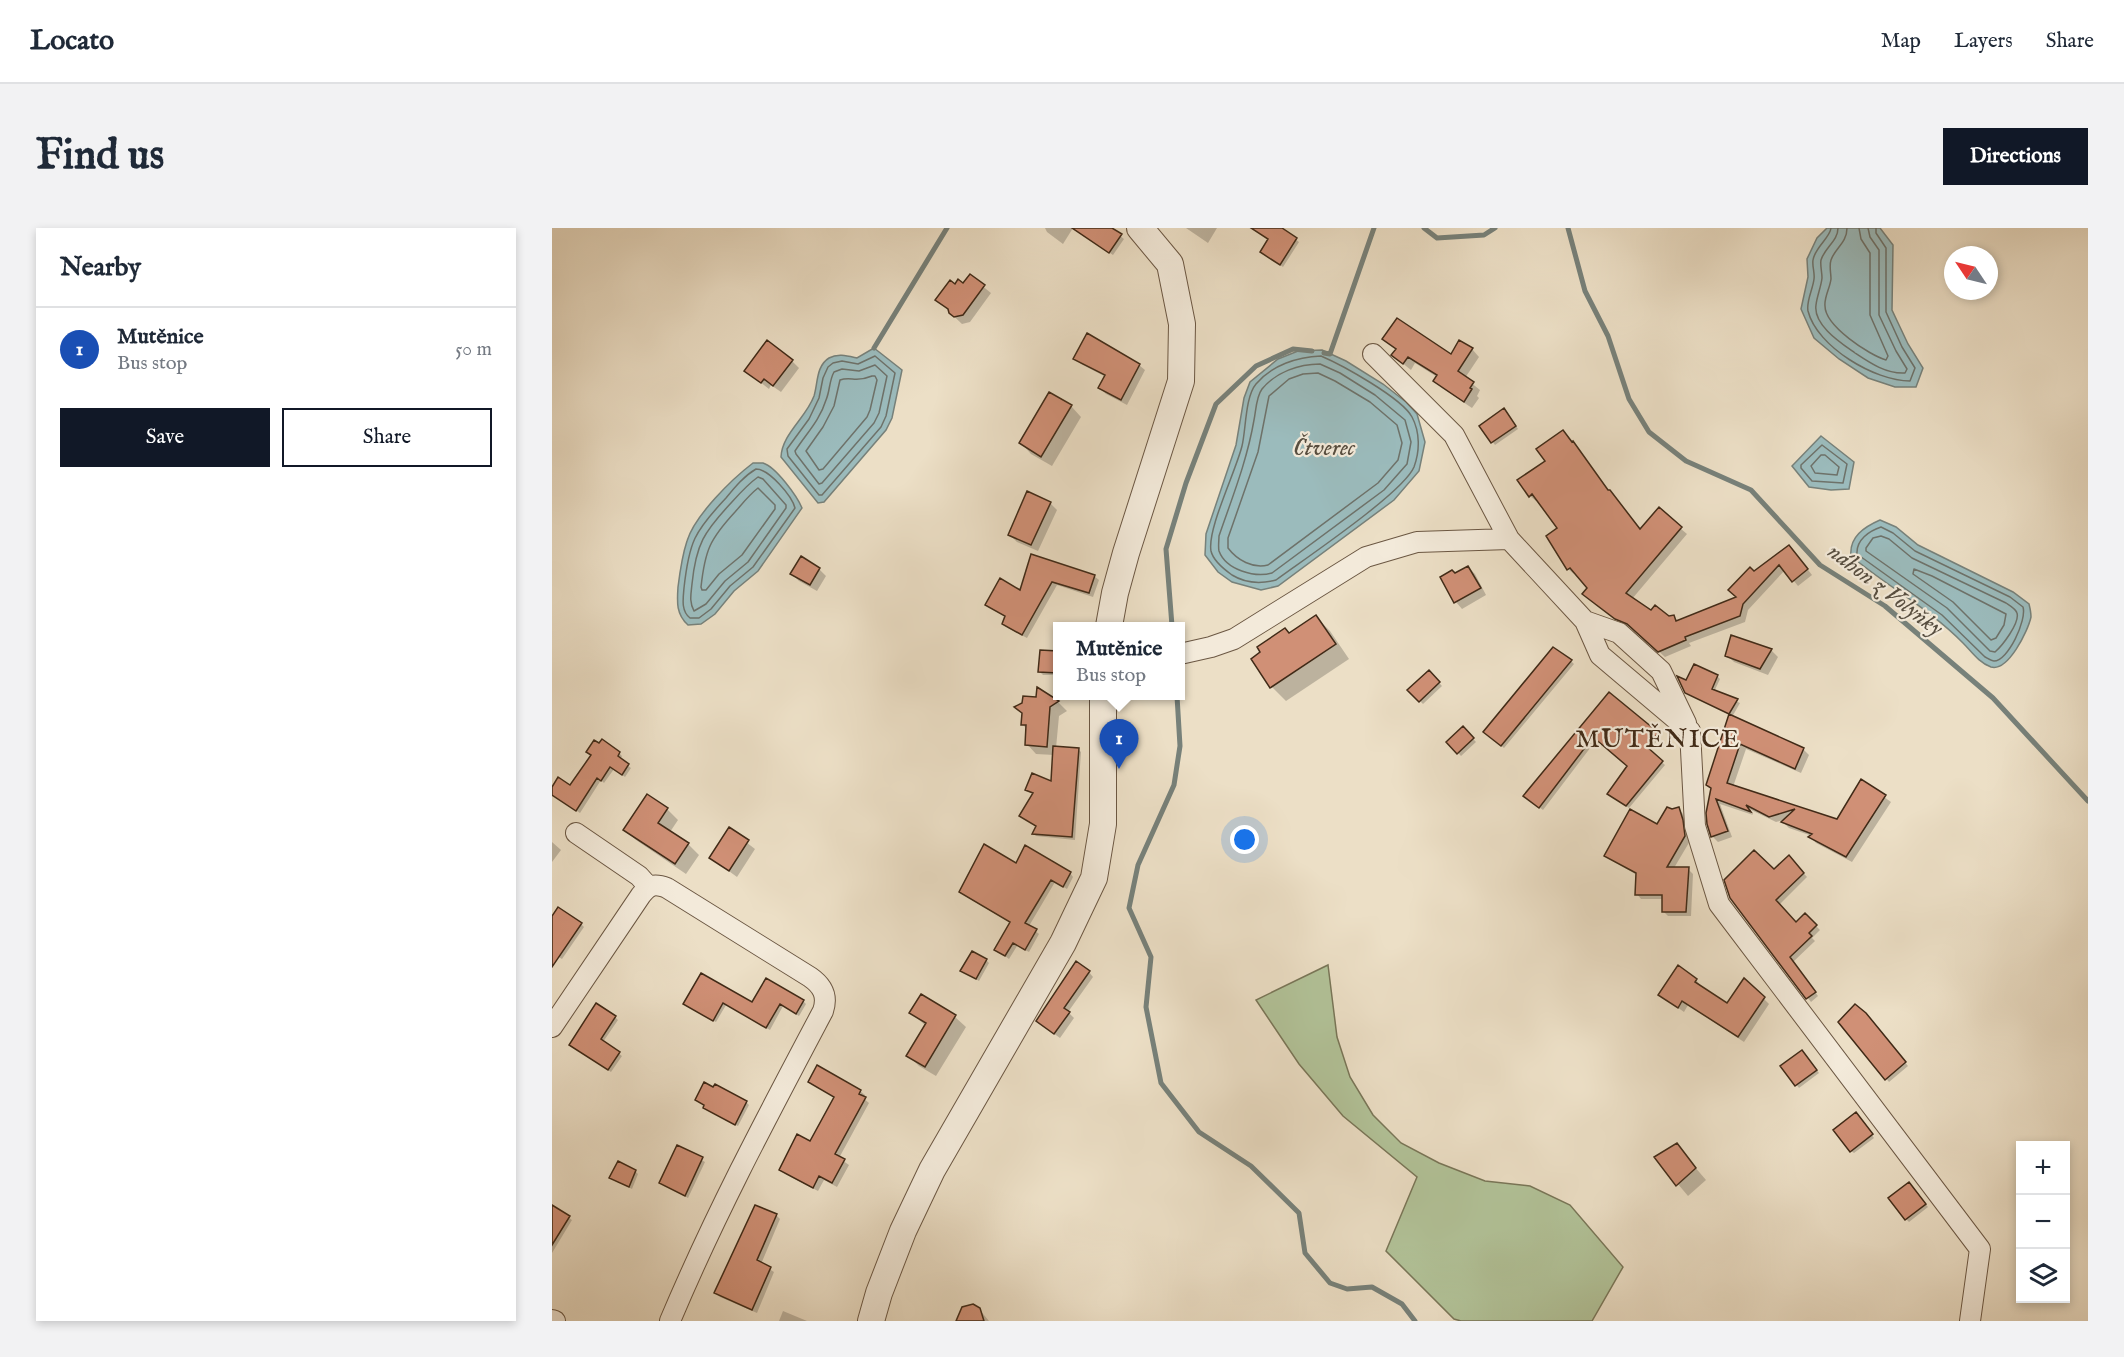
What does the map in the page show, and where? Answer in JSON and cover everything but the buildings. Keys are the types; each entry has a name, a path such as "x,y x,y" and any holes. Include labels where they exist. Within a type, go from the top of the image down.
{"street":[{"path":"1110,622 1126,553 1181,381 1182,324 1170,264 1140,228"},
{"path":"1373,354 1454,435 1509,539 1585,621 1600,655 1690,731"},
{"path":"1185,653 1234,639 1366,557 1417,542 1509,539"},
{"path":"1585,621 1619,633 1661,671 1690,731 1695,826 1719,904 1980,1249 1970,1321"},
{"path":"871,1321 903,1231 932,1170 1063,943 1094,878 1103,824 1103,700"},
{"path":"576,833 639,876 648,886"},
{"path":"552,1027 648,886 657,884 667,888 819,983 825,992 824,1011 736,1176 670,1321"}],"green space":[{"path":"1328,965 1337,1037 1350,1077 1373,1115 1401,1143 1439,1163 1485,1181 1530,1186 1570,1205 1623,1267 1592,1321 1461,1321 1454,1319 1386,1251 1417,1177 1343,1116 1299,1064 1256,1000"}],"water":[{"path":"1827,228 1880,228 1893,245 1892,310 1908,344 1923,368 1916,387 1895,387 1868,378 1839,359 1814,338 1801,309 1808,277 1807,259 1817,238"},
{"path":"874,348 902,370 892,418 886,430 824,502 818,503 781,457 782,449 814,396 820,370 825,361 843,355 857,358"},
{"name":"Čtverec","path":"1322,350 1346,361 1383,384 1417,414 1425,442 1419,471 1394,500 1278,586 1261,590 1232,582 1218,572 1205,555 1206,534 1236,445 1244,398 1250,382 1278,359 1298,351"},
{"path":"1821,436 1854,462 1849,489 1831,490 1809,487 1792,466"},
{"path":"753,463 763,463 774,470 796,496 802,508 758,571 734,591 715,614 701,624 688,625 679,612 677,598 681,564 691,531 706,509 725,488"},
{"path":"1880,520 1896,527 1918,545 2013,592 2029,604 2031,617 2026,631 2016,649 2004,663 1991,667 1983,663 1937,619 1851,556 1852,543 1855,538 1868,526"}],"waterway":[{"path":"874,348 947,228"},
{"path":"1324,353 1330,354 1374,228"},
{"path":"1424,228 1437,238 1484,235 1495,228"},
{"name":"náhon z Volyňky","path":"1568,228 1585,291 1608,336 1629,399 1649,432 1686,461 1751,490 1820,565 1885,606 1993,698 2088,801"},
{"path":"1172,622 1166,549 1186,483 1216,404 1256,366 1293,349 1312,351"},
{"path":"1177,700 1180,746 1174,785 1138,865 1129,908 1151,957 1146,1007 1161,1083 1199,1132 1251,1166 1299,1213 1305,1253 1330,1283 1347,1289 1372,1287 1402,1304 1415,1321"}],"place":[{"name":"Mutěnice","path":"1119,769"}],"district":[{"name":"MUTĚNICE","path":"1658,738"}]}
